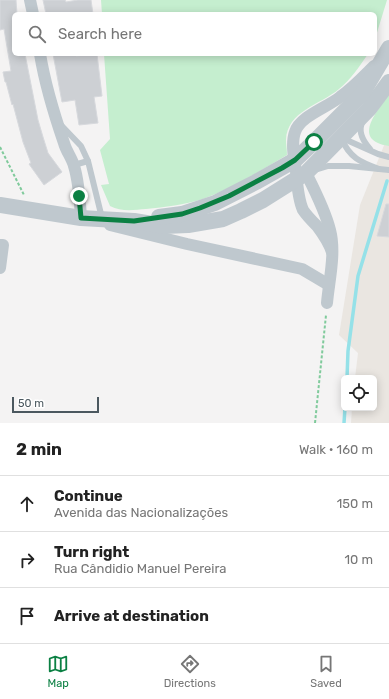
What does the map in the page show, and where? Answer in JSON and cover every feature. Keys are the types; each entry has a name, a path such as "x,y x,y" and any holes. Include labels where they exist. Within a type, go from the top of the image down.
{"street":[{"path":"30,0 33,12"},
{"path":"81,218 134,221 164,226 200,223 223,218 241,211 302,176 335,133 362,94 388,51"},
{"path":"327,303 332,252 330,230 321,206 302,176 295,160 293,138 295,130 299,124 340,98 388,51"},
{"path":"40,56 56,120 65,146 74,165 78,182 81,218"},
{"path":"134,221 182,214 215,203 256,182 295,160 369,109 389,82"},
{"path":"302,176 303,209 329,243 332,252"},
{"path":"2,205 81,218 187,244 302,269 329,285"},
{"path":"0,244 3,245 0,268"}],"lane":[{"path":"335,133 362,94"},
{"path":"369,109 361,124 361,134 364,142 372,151"},
{"path":"56,120 70,132 81,146 88,161 102,219"},
{"path":"335,133 372,151 387,156"},
{"path":"335,133 352,156 361,162 379,169"},
{"path":"74,165 88,161"},
{"path":"302,176 328,166 349,166 389,170"}],"path":[{"path":"0,147 32,210"},
{"path":"315,423 327,303"}],"shaded area":[{"path":"389,133 389,423 351,423 352,411 377,411 377,375 355,375 358,353 339,335 360,205"}],"green space":[{"path":"101,0 387,0 377,32 377,12 102,12"},
{"path":"104,56 367,56 355,73 339,89 298,115 292,122 288,130 286,140 287,155 236,184 203,199 174,206 146,209 128,210 110,206 101,185 109,184 100,150 110,139"},
{"path":"389,94 389,146 378,143 371,138 369,132 370,124"}],"building":[{"path":"0,0 16,0 17,12 12,12 12,56 25,56 38,120 48,153 62,172 44,185 29,164 31,163 5,82 3,72 11,71 4,29 0,30"},
{"path":"43,0 65,0 66,2 91,0 93,12 46,12"},
{"path":"53,56 97,56 102,96 94,97 98,123 79,125 75,100 62,102"},
{"path":"386,204 389,204 389,237 377,236"}],"waterway":[{"path":"347,375 348,351 358,276 387,181"},
{"path":"344,423 345,411"}],"route":[{"path":"79,196 81,218 134,221 182,214 215,203 282,168 304,153 314,142"}]}
